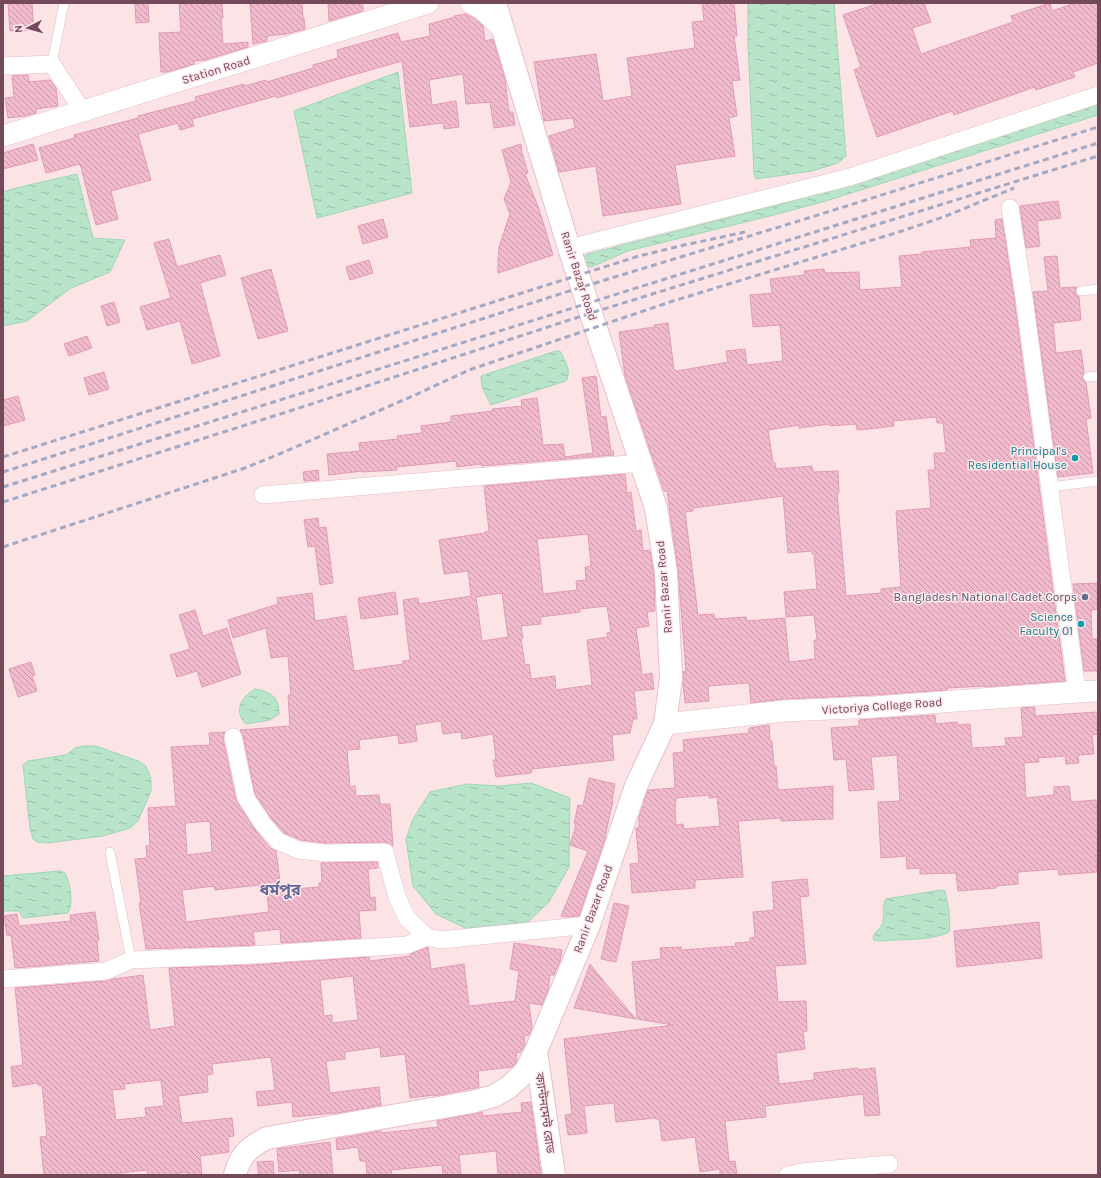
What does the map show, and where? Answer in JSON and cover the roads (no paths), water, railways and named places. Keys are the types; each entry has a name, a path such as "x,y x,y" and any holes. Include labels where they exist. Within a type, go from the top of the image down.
{"main road":[{"name":"Ranir Bazar Road","path":"235,1175 244,1154 255,1144 267,1138 472,1102 494,1096 509,1087 524,1072 536,1051 588,925 636,786 666,724 671,678 666,572 656,508 569,248 495,3"},
{"name":"ক্যান্টনমেন্ট রোড","path":"536,1051 554,1175"}],"street":[{"name":"Station Road","path":"3,136 428,3"},
{"path":"470,3 482,9 503,30"},
{"path":"3,66 52,64 83,112"},
{"path":"569,248 850,177 1098,95"},
{"path":"1010,208 1024,297 1077,692"},
{"path":"263,495 641,463"},
{"name":"Victoriya College Road","path":"666,724 784,712 1077,692 1098,692"},
{"path":"233,737 246,798 263,824 278,841 298,850 325,853 385,852 397,897 407,918 427,937 441,940 588,925"},
{"path":"3,979 106,972 131,960 252,955 400,946 407,945 427,937"},
{"path":"788,1175 802,1172 889,1164"}],"lane":[{"path":"52,64 64,3"},
{"path":"1081,291 1098,289"},
{"path":"1088,377 1098,376"},
{"path":"1050,487 1098,481"},
{"path":"110,852 131,960"}],"water":[{"path":"748,3 834,3 846,156 838,163 812,171 756,179 754,173 748,45"},
{"path":"398,72 412,193 317,218 294,111"},
{"path":"1098,104 1098,115 826,201 628,251 591,267 586,265 583,257 588,254 778,205"},
{"path":"77,174 93,238 125,240 110,272 71,288 27,321 3,326 3,192"},
{"path":"556,351 560,351 566,362 568,377 566,381 491,405 482,387 481,376"},
{"path":"255,689 266,692 276,699 279,714 270,720 246,724 240,715 240,705 246,696"},
{"path":"96,746 138,761 146,766 151,779 151,791 138,821 130,828 103,836 47,843 37,842 33,839 30,828 23,765 28,761 66,755 75,748"},
{"path":"531,783 570,798 569,867 549,902 528,922 467,929 436,914 413,886 406,839 413,819 430,792 467,784 499,786"},
{"path":"60,871 65,873 70,887 71,904 68,913 23,918 19,911 3,911 3,876"},
{"path":"941,890 945,891 947,901 950,927 949,932 934,937 925,938 880,941 874,940 873,937 881,926 884,918 884,905 886,899"}],"railway":[{"path":"3,472 582,287 1098,127"},
{"path":"3,487 1098,143"},
{"path":"3,502 591,313 1098,156"},
{"path":"3,547 242,469 415,395 469,370 673,301 902,231 946,216 1014,188"},
{"path":"3,457 639,256 745,232"}],"place":[{"name":"Principal's Residential House","path":"1075,458"},
{"name":"Bangladesh National Cadet Corps","path":"1085,597"},
{"name":"Science Faculty 01","path":"1081,624"}],"district":[{"name":"ধর্মপুর","path":"280,889"}]}
